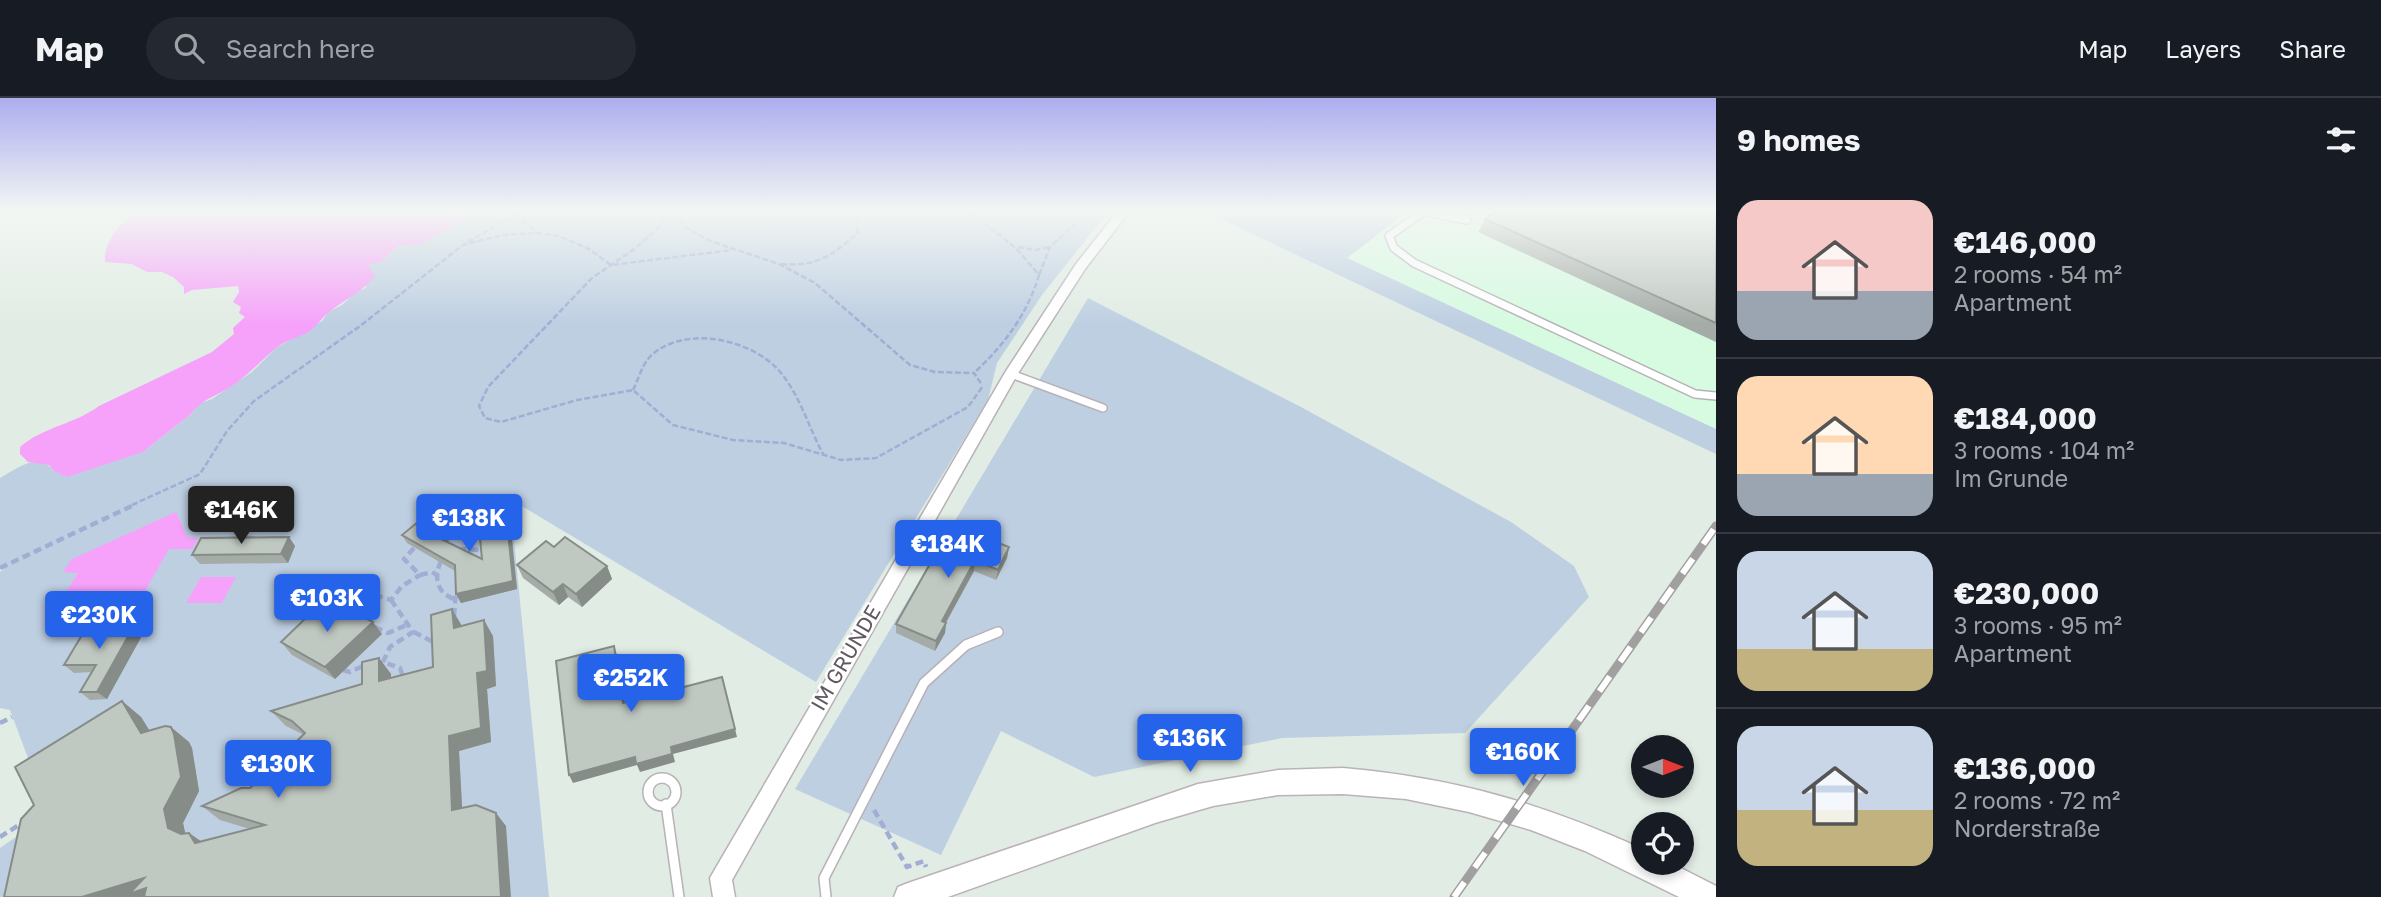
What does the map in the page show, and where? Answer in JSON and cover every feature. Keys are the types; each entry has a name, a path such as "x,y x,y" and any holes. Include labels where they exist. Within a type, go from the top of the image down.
{"main road":[{"path":"908,897 937,892 1192,798 1271,783 1337,780 1405,786 1489,802 1593,840 1708,897"}],"street":[{"name":"IM GRUNDE","path":"724,897 720,878 1007,380 1094,249"}],"lane":[{"path":"1396,249 1414,263 1695,394 1716,396"},
{"path":"1007,380 1103,408"},
{"path":"826,897 824,878 924,683 967,645 999,632"},
{"path":"666,804 679,897"}],"path":[{"path":"0,568 200,474 227,431 254,401 360,326 458,249"},
{"path":"589,249 611,265 732,250 779,264 805,267 822,262 838,249"},
{"path":"631,249 592,278 488,387 479,406 485,418 501,422 577,400 633,390"},
{"path":"1018,249 1039,275"},
{"path":"779,264 815,283 910,365 935,372 974,373 987,362 1022,317 1034,296 1049,249"},
{"path":"633,390 652,354 673,343 699,338 726,342 747,349 774,366 787,382 823,454"},
{"path":"974,373 983,386"},
{"path":"633,390 673,425 733,440 784,443 841,460 876,458 968,407 983,386 1007,380"},
{"path":"453,551 492,547"},
{"path":"414,548 404,559 420,575"},
{"path":"481,550 482,559"},
{"path":"446,554 437,567 436,586 445,597 456,600"},
{"path":"391,600 402,586 420,575 432,572 437,575"},
{"path":"454,620 456,586"},
{"path":"375,594 391,600 396,611 413,632 437,643 437,631"},
{"path":"364,622 388,633 409,624"},
{"path":"383,662 390,647 413,632"},
{"path":"344,670 350,672 361,666 383,662 401,668 406,683"},
{"path":"0,723 12,717"},
{"path":"868,790 876,817 907,867 923,861 937,892"},
{"path":"0,837 34,815"}],"shaded area":[{"path":"106,249 395,249 381,262 368,265 375,276 365,287 327,314 310,331 280,345 238,381 200,405 143,452 67,477 54,471 49,465 28,462 20,454 20,447 39,435 212,352 234,334 233,328 245,317 239,313 241,307 233,302 239,292 238,286 192,290 184,294 184,287 173,277 162,272 147,272 132,264 105,262"},
{"path":"395,249 1078,249 1042,295 997,363 988,400 816,682 510,499 549,897 0,897 0,848 49,814 10,710 0,708 0,572 4,569 0,568 0,478 28,463 42,462 54,471 143,452 192,413 196,405 212,399 252,372 276,348 322,321 328,312 366,288 367,265 381,262"},
{"path":"1285,249 1358,249 1347,258 1716,429 1716,454"},
{"path":"1358,249 1716,249 1716,429 1347,258"},
{"path":"1088,298 1301,407 1511,522 1574,566 1589,597 1465,733 1282,738 1094,777 1001,731 941,855 795,789"},
{"path":"176,512 187,537 198,538 192,549 169,549 137,605 57,606 78,573 63,572 72,559"},
{"path":"201,577 236,577 222,603 186,603"}],"building":[{"path":"1552,249 1716,249 1716,323"},
{"path":"429,513 450,527 437,537 482,559 479,528 507,522 513,581 456,594 455,565 402,535"},
{"path":"952,525 1009,547 998,570 975,560 942,621 946,623 936,641 896,624"},
{"path":"289,537 281,554 192,555 201,538"},
{"path":"565,537 607,566 576,594 563,584 553,592 517,565 546,541 554,547"},
{"path":"352,575 366,576 369,582 362,594 345,604 338,592 343,580"},
{"path":"334,602 373,622 325,667 281,642 309,615 317,619"},
{"path":"452,609 454,628 484,620 487,671 477,673 481,728 449,736 452,810 476,805 496,813 501,897 144,897 146,888 129,894 144,878 82,897 4,897 21,819 34,805 15,767 122,701 141,733 165,726 171,727 174,734 181,777 164,809 168,828 181,834 189,833 195,843 265,825 202,806 241,788 250,788 305,733 292,721 271,711 362,684 362,662 379,658 379,681 433,667 431,615"},
{"path":"135,624 97,692 80,692 96,665 64,665 88,625"},
{"path":"614,646 623,703 722,677 735,729 671,747 672,754 636,764 635,757 569,775 556,661"}],"railway":[{"path":"1454,897 1716,526"}]}
